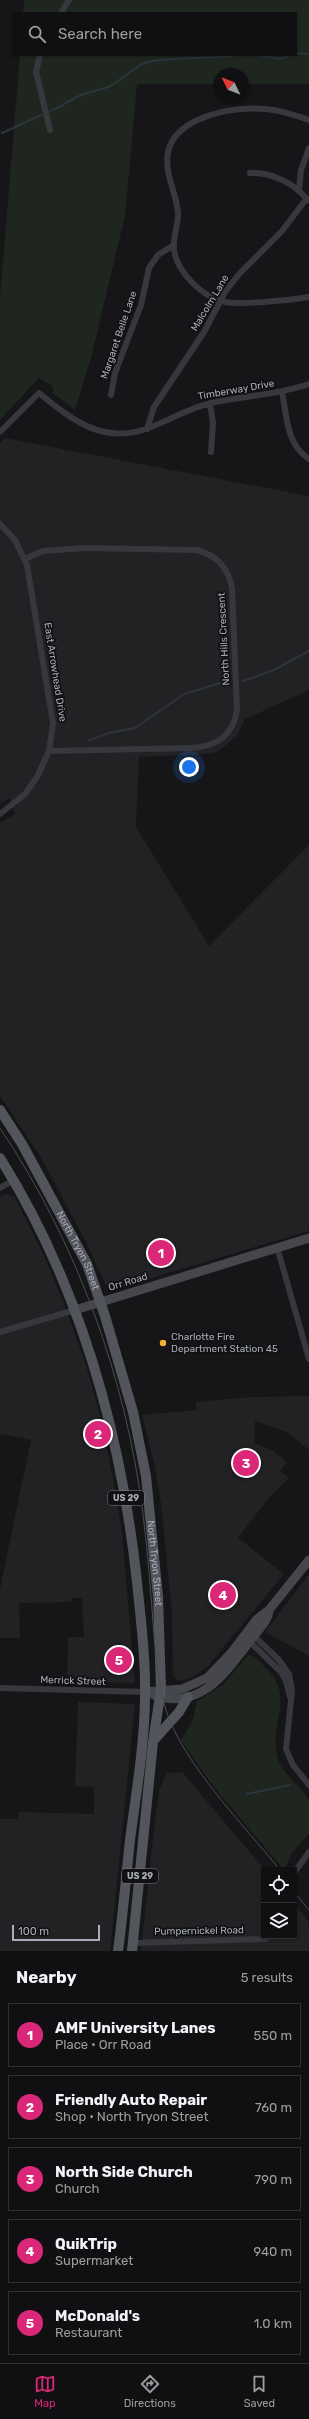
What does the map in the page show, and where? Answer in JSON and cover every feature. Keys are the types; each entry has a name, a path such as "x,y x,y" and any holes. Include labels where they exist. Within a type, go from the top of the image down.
{"main road":[{"name":"North Tryon Street","path":"0,1110 22,1144 87,1264 133,1412 146,1476 158,1597 160,1693 153,1742 132,1947"},
{"name":"North Tryon Street","path":"0,1158 14,1180 58,1268 75,1310 101,1387 124,1480 142,1630 145,1692 139,1775 118,1951"},
{"path":"153,1742 179,1712 188,1697"}],"street":[{"path":"62,12 69,0"},
{"path":"40,56 36,72 50,130"},
{"path":"309,120 277,110 254,108 206,117 184,127 171,144 168,158 178,211 174,245 175,256 189,279 203,291 221,301 309,297"},
{"path":"299,190 303,160 309,148"},
{"path":"250,172 266,173 299,190 308,199"},
{"name":"Malcolm Lane","path":"147,429 154,407 204,332 221,301 240,272 269,245 308,199"},
{"name":"Margaret Belle Lane","path":"110,395 115,373 141,305 149,268 158,255 174,245"},
{"name":"Timberway Drive","path":"0,432 39,394 74,421 96,430 125,433 147,429 183,412 210,403 282,392 309,384"},
{"path":"282,392 290,436 296,448 309,459"},
{"path":"210,403 213,429 211,452"},
{"name":"East Arrowhead Drive","path":"0,524 15,540 25,559 30,576 52,709 53,730 49,751 43,767 29,789 16,802 0,814"},
{"name":"North Hills Crescent","path":"25,559 43,551 84,548 197,550 216,559 225,568 231,584 237,710 233,725 223,738 209,746 199,747 49,751"},
{"path":"0,1188 14,1180"},
{"name":"Orr Road","path":"0,1332 309,1238"},
{"path":"277,1248 309,1359"},
{"path":"145,1692 188,1697 205,1690 220,1679 249,1636 260,1616 269,1610 309,1560"},
{"path":"160,1693 189,1687 207,1678 249,1636"},
{"path":"249,1636 282,1673 290,1697 286,1739 287,1752 293,1766 309,1785"},
{"name":"Merrick Street","path":"0,1688 145,1692"},
{"path":"297,1869 309,1852"},
{"name":"Pumpernickel Road","path":"132,1947 261,1938"}],"shaded area":[{"path":"24,0 309,0 309,84 249,84 249,68 213,68 213,84 137,84 125,216 91,358 75,410 53,393 53,386 39,378 0,420 0,297 20,56 297,56 297,12 23,12"},
{"path":"5,438 309,496 309,690 245,719 236,737 217,752 207,754 139,757 136,827 209,946 309,845 309,1231 114,1289 105,1284 85,1240 40,1156 0,1096 0,823 15,814 9,798 0,804 0,443"},
{"path":"5,1194 14,1196 44,1255 63,1301 86,1365 100,1415 114,1483 122,1533 135,1683 67,1681 68,1637 84,1637 82,1598 71,1598 71,1602 19,1603 20,1638 0,1638 0,1589 31,1440 0,1434 0,1197"},
{"path":"309,1396 309,1450 287,1432 255,1421 254,1443 273,1451 287,1462 280,1471 289,1478 268,1499 238,1538 284,1574 209,1665 195,1676 179,1681 173,1676 172,1615 161,1503 155,1467 142,1415 197,1410 195,1402 253,1397"},
{"path":"309,1574 309,1656 265,1632"},
{"path":"248,1655 250,1655 262,1664 273,1676 279,1687 280,1709 276,1732 278,1759 284,1770 302,1790 309,1801 309,1834 293,1851 285,1867 281,1867 210,1782 181,1740 193,1720 197,1701 223,1685"},
{"path":"78,1702 135,1704 110,1951 0,1951 0,1819 18,1819 19,1812 94,1814 94,1787 75,1786"},
{"path":"182,1772 262,1867 261,1867 261,1939 297,1939 297,1908 309,1922 309,1951 141,1951 156,1810 160,1789 166,1773"}],"waterway":[{"path":"297,53 309,54"},
{"path":"50,111 81,95 112,85 144,63 159,60 228,56"},
{"path":"262,56 280,59 288,56"},
{"path":"2,133 41,115"},
{"path":"243,681 274,670 309,651"},
{"path":"88,741 109,733 135,728 184,694 224,682"},
{"path":"247,1794 290,1785"}],"tram line":[{"path":"0,1128 28,1172 75,1265 111,1362 135,1463 145,1529 157,1666 162,1696 168,1716 177,1736 203,1776 277,1867"},
{"path":"297,1896 309,1910"}],"place":[{"name":"AMF University Lanes","path":"161,1253"},
{"name":"Charlotte Fire Department Station 45","path":"163,1343"},
{"name":"Friendly Auto Repair","path":"98,1434"},
{"name":"North Side Church","path":"246,1463"},
{"name":"QuikTrip","path":"223,1595"},
{"name":"McDonald's","path":"119,1660"}]}
